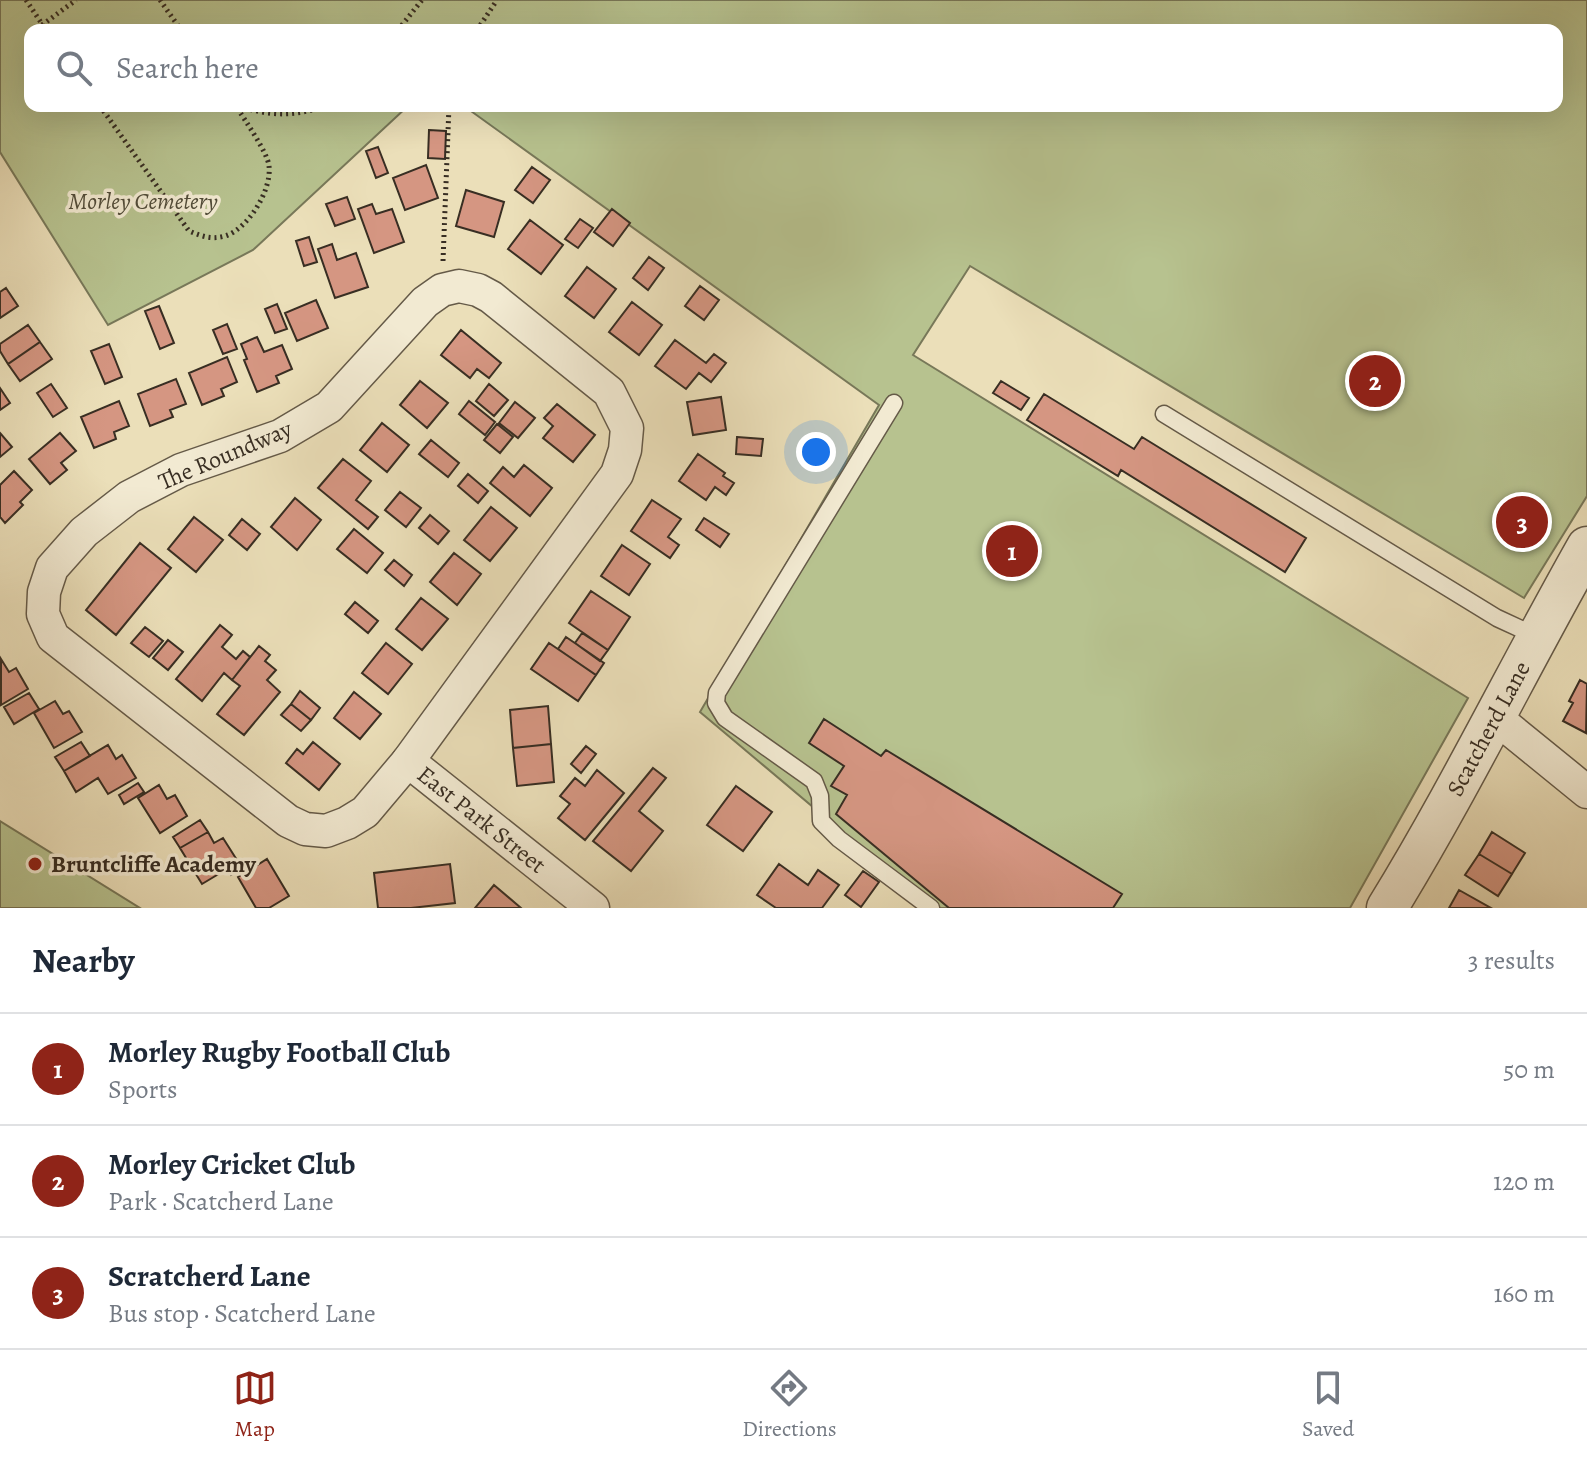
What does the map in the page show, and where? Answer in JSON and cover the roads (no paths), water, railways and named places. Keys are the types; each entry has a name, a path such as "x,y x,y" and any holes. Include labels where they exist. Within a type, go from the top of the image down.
{"street":[{"name":"The Roundway","path":"459,286 491,297 609,392 627,428 625,450 617,474 408,761 365,812 326,831 305,829 288,821 53,637 43,614 44,592 52,568 84,532 129,497 181,470 280,436 329,407 425,302 442,290 459,286"},
{"name":"Scatcherd Lane","path":"1387,908 1496,718 1536,636 1587,547"},
{"path":"1496,718 1587,792"},
{"name":"East Park Street","path":"408,761 593,908"}],"lane":[{"path":"894,403 717,693 716,703 725,718 814,781 820,796 821,821 839,839 931,908"},
{"path":"1164,414 1497,618 1536,636"}],"place":[{"name":"Morley Cricket Club","path":"1375,381"},
{"name":"Scratcherd Lane","path":"1522,522"},
{"name":"Morley Rugby Football Club","path":"1012,551"},
{"name":"Bruntcliffe Academy","path":"35,864"}],"park label":[{"name":"Morley Cemetery","path":"143,201"}]}
